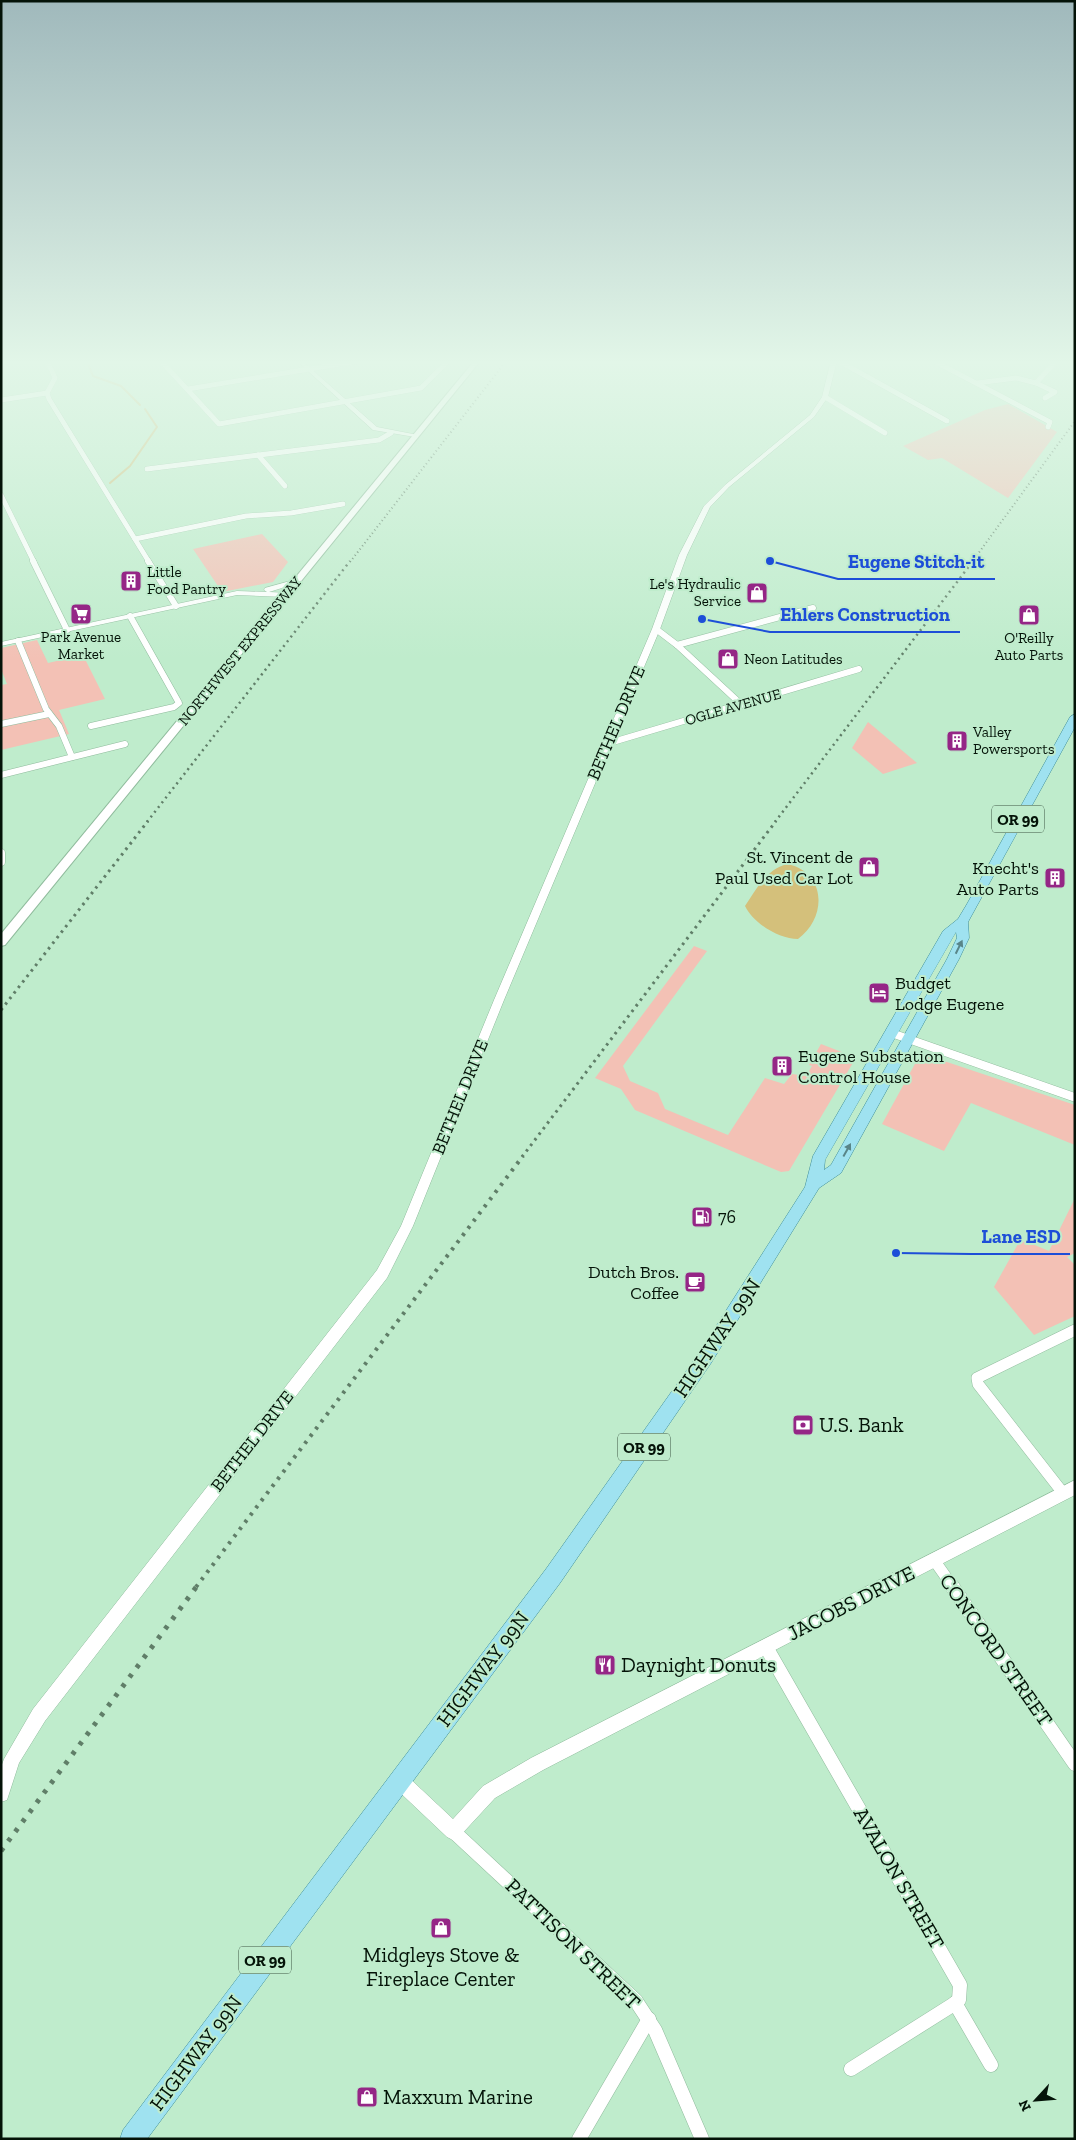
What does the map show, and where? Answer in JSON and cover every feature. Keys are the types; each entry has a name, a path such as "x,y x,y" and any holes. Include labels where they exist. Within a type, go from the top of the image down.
{"main road":[{"name":"NORTHWEST EXPRESSWAY","path":"1,942 396,460"},
{"name":"HIGHWAY 99N","path":"132,2139 539,1595 654,1433 762,1271 814,1184 818,1160 892,1033 948,931 962,922 1075,717"},
{"name":"HIGHWAY 99N","path":"814,1184 836,1169 963,938 962,922"}],"street":[{"path":"86,460 176,606"},
{"path":"147,469 219,460"},
{"path":"262,460 285,486"},
{"name":"BETHEL DRIVE","path":"1,1794 12,1759 39,1715 382,1274 407,1226 606,744 656,629 683,555 710,501 760,460"},
{"path":"1,495 67,630"},
{"path":"135,539 246,516 291,514 343,504"},
{"path":"1,644 230,594 256,592 297,582"},
{"path":"256,592 286,596"},
{"path":"256,592 270,602 274,610"},
{"path":"676,645 813,608"},
{"path":"91,726 174,707 179,704 130,616"},
{"path":"656,629 742,705"},
{"path":"18,641 49,714 59,726 72,757"},
{"name":"OGLE AVENUE","path":"606,744 859,669"},
{"path":"1,724 49,714"},
{"path":"1,775 125,744"},
{"path":"1,853 1,862"},
{"path":"892,1033 1075,1098"},
{"path":"1069,1490 978,1384 977,1378 1075,1330"},
{"name":"JACOBS DRIVE","path":"453,1831 492,1789 537,1764 1069,1490"},
{"name":"CONCORD STREET","path":"934,1560 1075,1764"},
{"name":"AVALON STREET","path":"766,1647 960,1985 959,2000 955,2003"},
{"name":"PATTISON STREET","path":"399,1780 630,1994 648,2019 702,2139"},
{"path":"851,2069 955,2003 991,2065"},
{"path":"579,2139 648,2019"}],"shaded area":[{"path":"945,460 1036,460 1008,498"},
{"path":"262,534 288,562 273,582 222,592 193,549"},
{"path":"37,640 48,663 83,655 105,699 59,710 69,734 1,750 1,685 7,684 1,669 1,648"},
{"path":"868,722 917,763 883,774 852,748"},
{"path":"787,864 800,869 810,876 816,886 818,897 818,908 814,920 798,939 783,936 767,929 754,918 745,906 768,875"},
{"path":"694,946 707,951 623,1066 630,1081 658,1093 665,1109 728,1135 765,1078 784,1084 792,1074 806,1076 812,1066 809,1065 821,1044 852,1056 854,1061 789,1171 781,1172 635,1110 621,1089 595,1078"},
{"path":"924,1056 1075,1105 1075,1145 971,1103 944,1151 882,1124 916,1062 923,1060"},
{"path":"1075,1198 1075,1253 1067,1257 1075,1265 1075,1316 1034,1335 994,1287 1018,1244 1025,1241 1049,1251"}],"waterway":[{"path":"110,483 130,466 134,460"}],"railway":[{"path":"350,562 429,460"},
{"path":"972,562 1047,460"},
{"path":"147,822 350,561"},
{"path":"775,822 973,561"},
{"path":"1,1010 148,821"},
{"path":"522,1157 776,821"},
{"path":"196,1587 523,1156"},
{"path":"1,1851 197,1586"}],"place":[{"name":"Eugene Stitch-it","path":"770,561"},
{"name":"Little Food Pantry","path":"131,581"},
{"name":"Le's Hydraulic Service","path":"757,593"},
{"name":"Park Avenue Market","path":"81,614"},
{"name":"O'Reilly Auto Parts","path":"1029,615"},
{"name":"Ehlers Construction","path":"702,619"},
{"name":"Neon Latitudes","path":"728,659"},
{"name":"Valley Powersports","path":"957,741"},
{"name":"St. Vincent de Paul Used Car Lot","path":"869,867"},
{"name":"Knecht's Auto Parts","path":"1055,878"},
{"name":"Budget Lodge Eugene","path":"879,993"},
{"name":"Eugene Substation Control House","path":"782,1066"},
{"name":"76","path":"702,1217"},
{"name":"Lane ESD","path":"896,1253"},
{"name":"Dutch Bros. Coffee","path":"695,1282"},
{"name":"U.S. Bank","path":"803,1425"},
{"name":"Daynight Donuts","path":"605,1665"},
{"name":"Midgleys Stove & Fireplace Center","path":"441,1928"},
{"name":"Maxxum Marine","path":"367,2097"}]}
